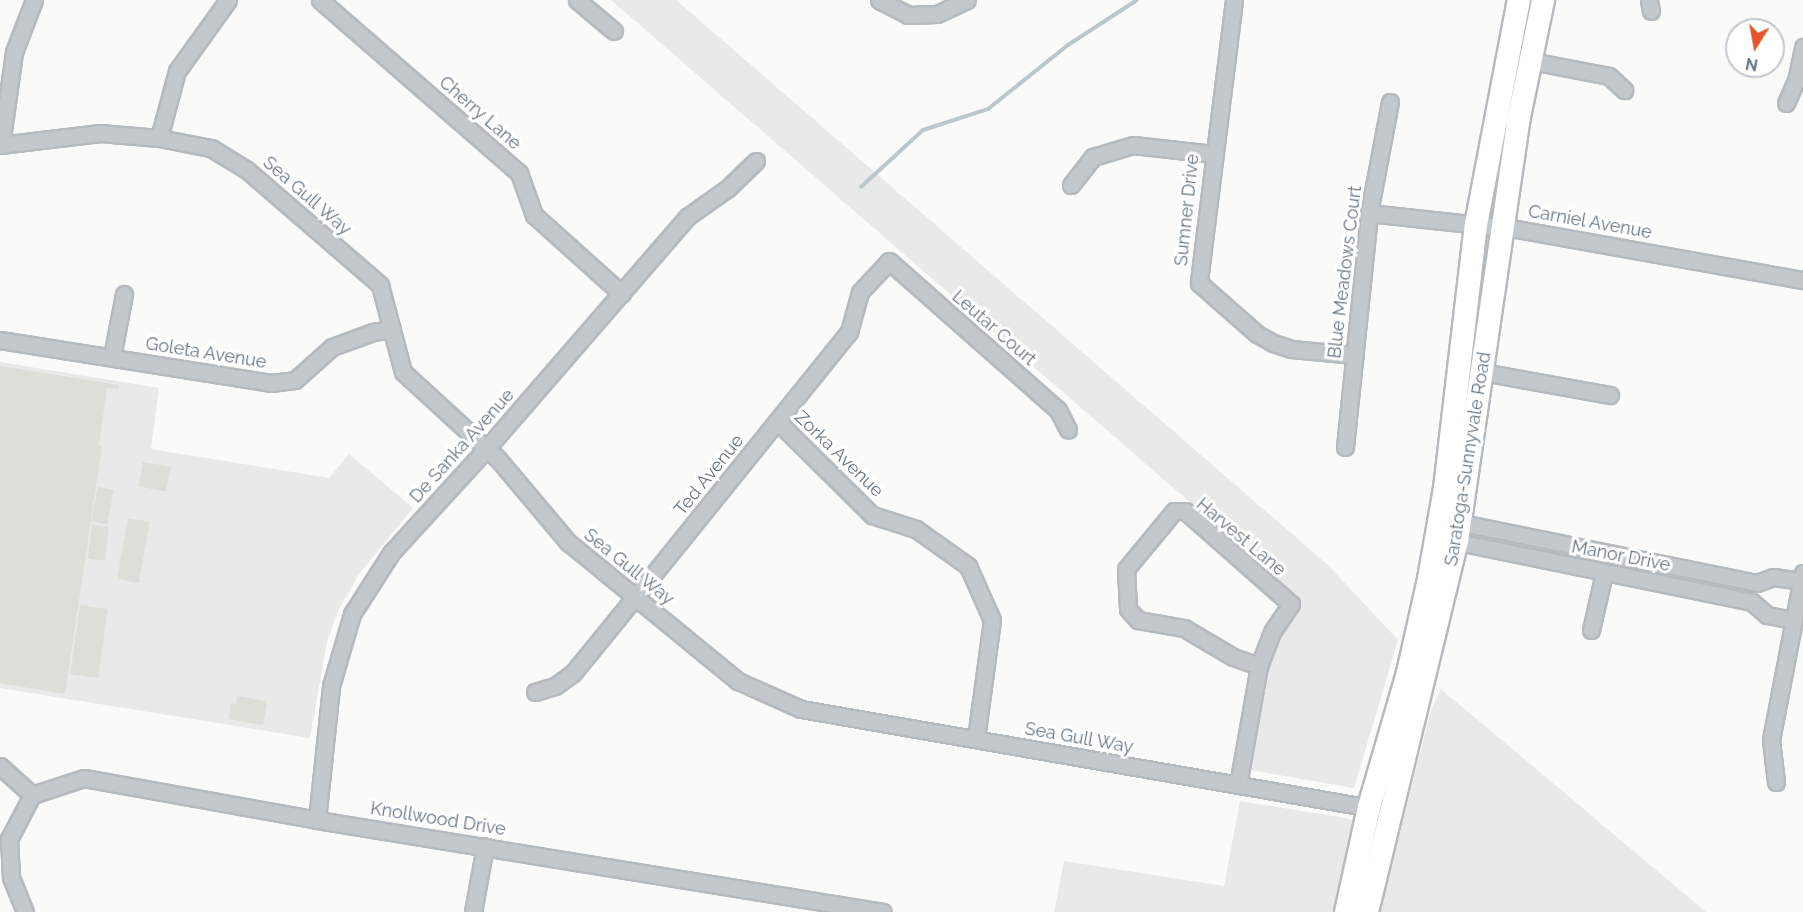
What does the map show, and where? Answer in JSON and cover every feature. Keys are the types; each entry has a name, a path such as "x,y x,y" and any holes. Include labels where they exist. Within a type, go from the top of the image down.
{"main road":[{"name":"Saratoga-Sunnyvale Road","path":"1448,530 1476,225 1519,0"},
{"name":"Saratoga-Sunnyvale Road","path":"1346,912 1378,809 1408,673 1448,530 1482,372 1502,228 1530,61 1543,0"},
{"name":"Saratoga-Sunnyvale Road","path":"1367,912 1378,809"}],"street":[{"path":"1,145 14,52 34,0"},
{"path":"159,138 177,71 220,6 228,0"},
{"name":"Cherry Lane","path":"320,0 519,173 534,215 622,294"},
{"path":"577,0 614,31"},
{"path":"879,0 908,15 937,14 967,0"},
{"name":"Sumner Drive","path":"1234,0 1213,154 1199,283 1257,334 1273,343 1291,349 1355,355"},
{"path":"1786,103 1796,81 1803,47"},
{"path":"1530,61 1609,76 1624,90"},
{"name":"Blue Meadows Court","path":"1345,447 1370,213 1390,102"},
{"name":"Sea Gull Way","path":"1,145 100,133 159,138 211,148 247,170 380,285 404,372 487,448 568,542 738,681 801,709 1378,809"},
{"path":"1071,185 1093,158 1133,145 1213,154"},
{"name":"De Sanka Avenue","path":"317,820 330,686 352,614 391,553 487,448 687,217 728,188 756,161"},
{"name":"Carniel Avenue","path":"1370,213 1502,228 1803,280"},
{"name":"Ted Avenue","path":"535,693 555,686 573,673 849,332 860,292 889,261"},
{"name":"Leutar Court","path":"889,261 1058,410 1068,430"},
{"path":"112,357 124,294"},
{"name":"Goleta Avenue","path":"0,340 271,383 295,380 332,347 373,332 392,329"},
{"path":"1482,372 1610,395"},
{"name":"Zorka Avenue","path":"777,421 872,514 916,529 968,566 992,620 976,739"},
{"name":"Harvest Lane","path":"1238,785 1259,666 1272,632 1291,604 1185,511 1174,511 1126,569 1128,609 1138,620 1184,628 1233,657 1259,666"},
{"path":"1448,530 1572,546 1756,583 1773,577 1802,576 1771,740 1776,782"},
{"name":"Manor Drive","path":"1448,530 1568,566 1752,602 1767,615 1793,620"},
{"path":"1568,566 1572,546"},
{"path":"1672,586 1676,567"},
{"path":"1592,630 1604,573"},
{"path":"1752,602 1756,583"},
{"path":"0,766 32,795 9,839 11,877 25,912"},
{"name":"Knollwood Drive","path":"32,795 84,778 317,820 882,912"},
{"path":"473,912 485,846"}],"shaded area":[{"path":"611,0 676,0 1329,566 1398,640 1354,788 1244,769 1272,644 1298,596"},
{"path":"0,362 159,388 151,449 329,478 349,454 413,508 359,574 337,613 327,642 310,738 0,688"},
{"path":"0,366 119,385 119,389 107,388 99,445 102,446 65,694 0,683"},
{"path":"143,462 171,467 166,491 139,487"},
{"path":"98,487 114,490 107,524 91,521"},
{"path":"128,518 150,522 139,583 117,579"},
{"path":"92,525 109,527 105,561 88,559"},
{"path":"80,605 108,609 98,678 70,674"},
{"path":"1441,689 1706,912 1380,912 1431,710"},
{"path":"237,696 267,701 263,725 229,719 231,703 236,704"},
{"path":"1240,801 1357,820 1336,912 1054,912 1064,861 1224,886"}],"waterway":[{"path":"861,187 923,130 988,109 1068,45 1137,0"}]}
